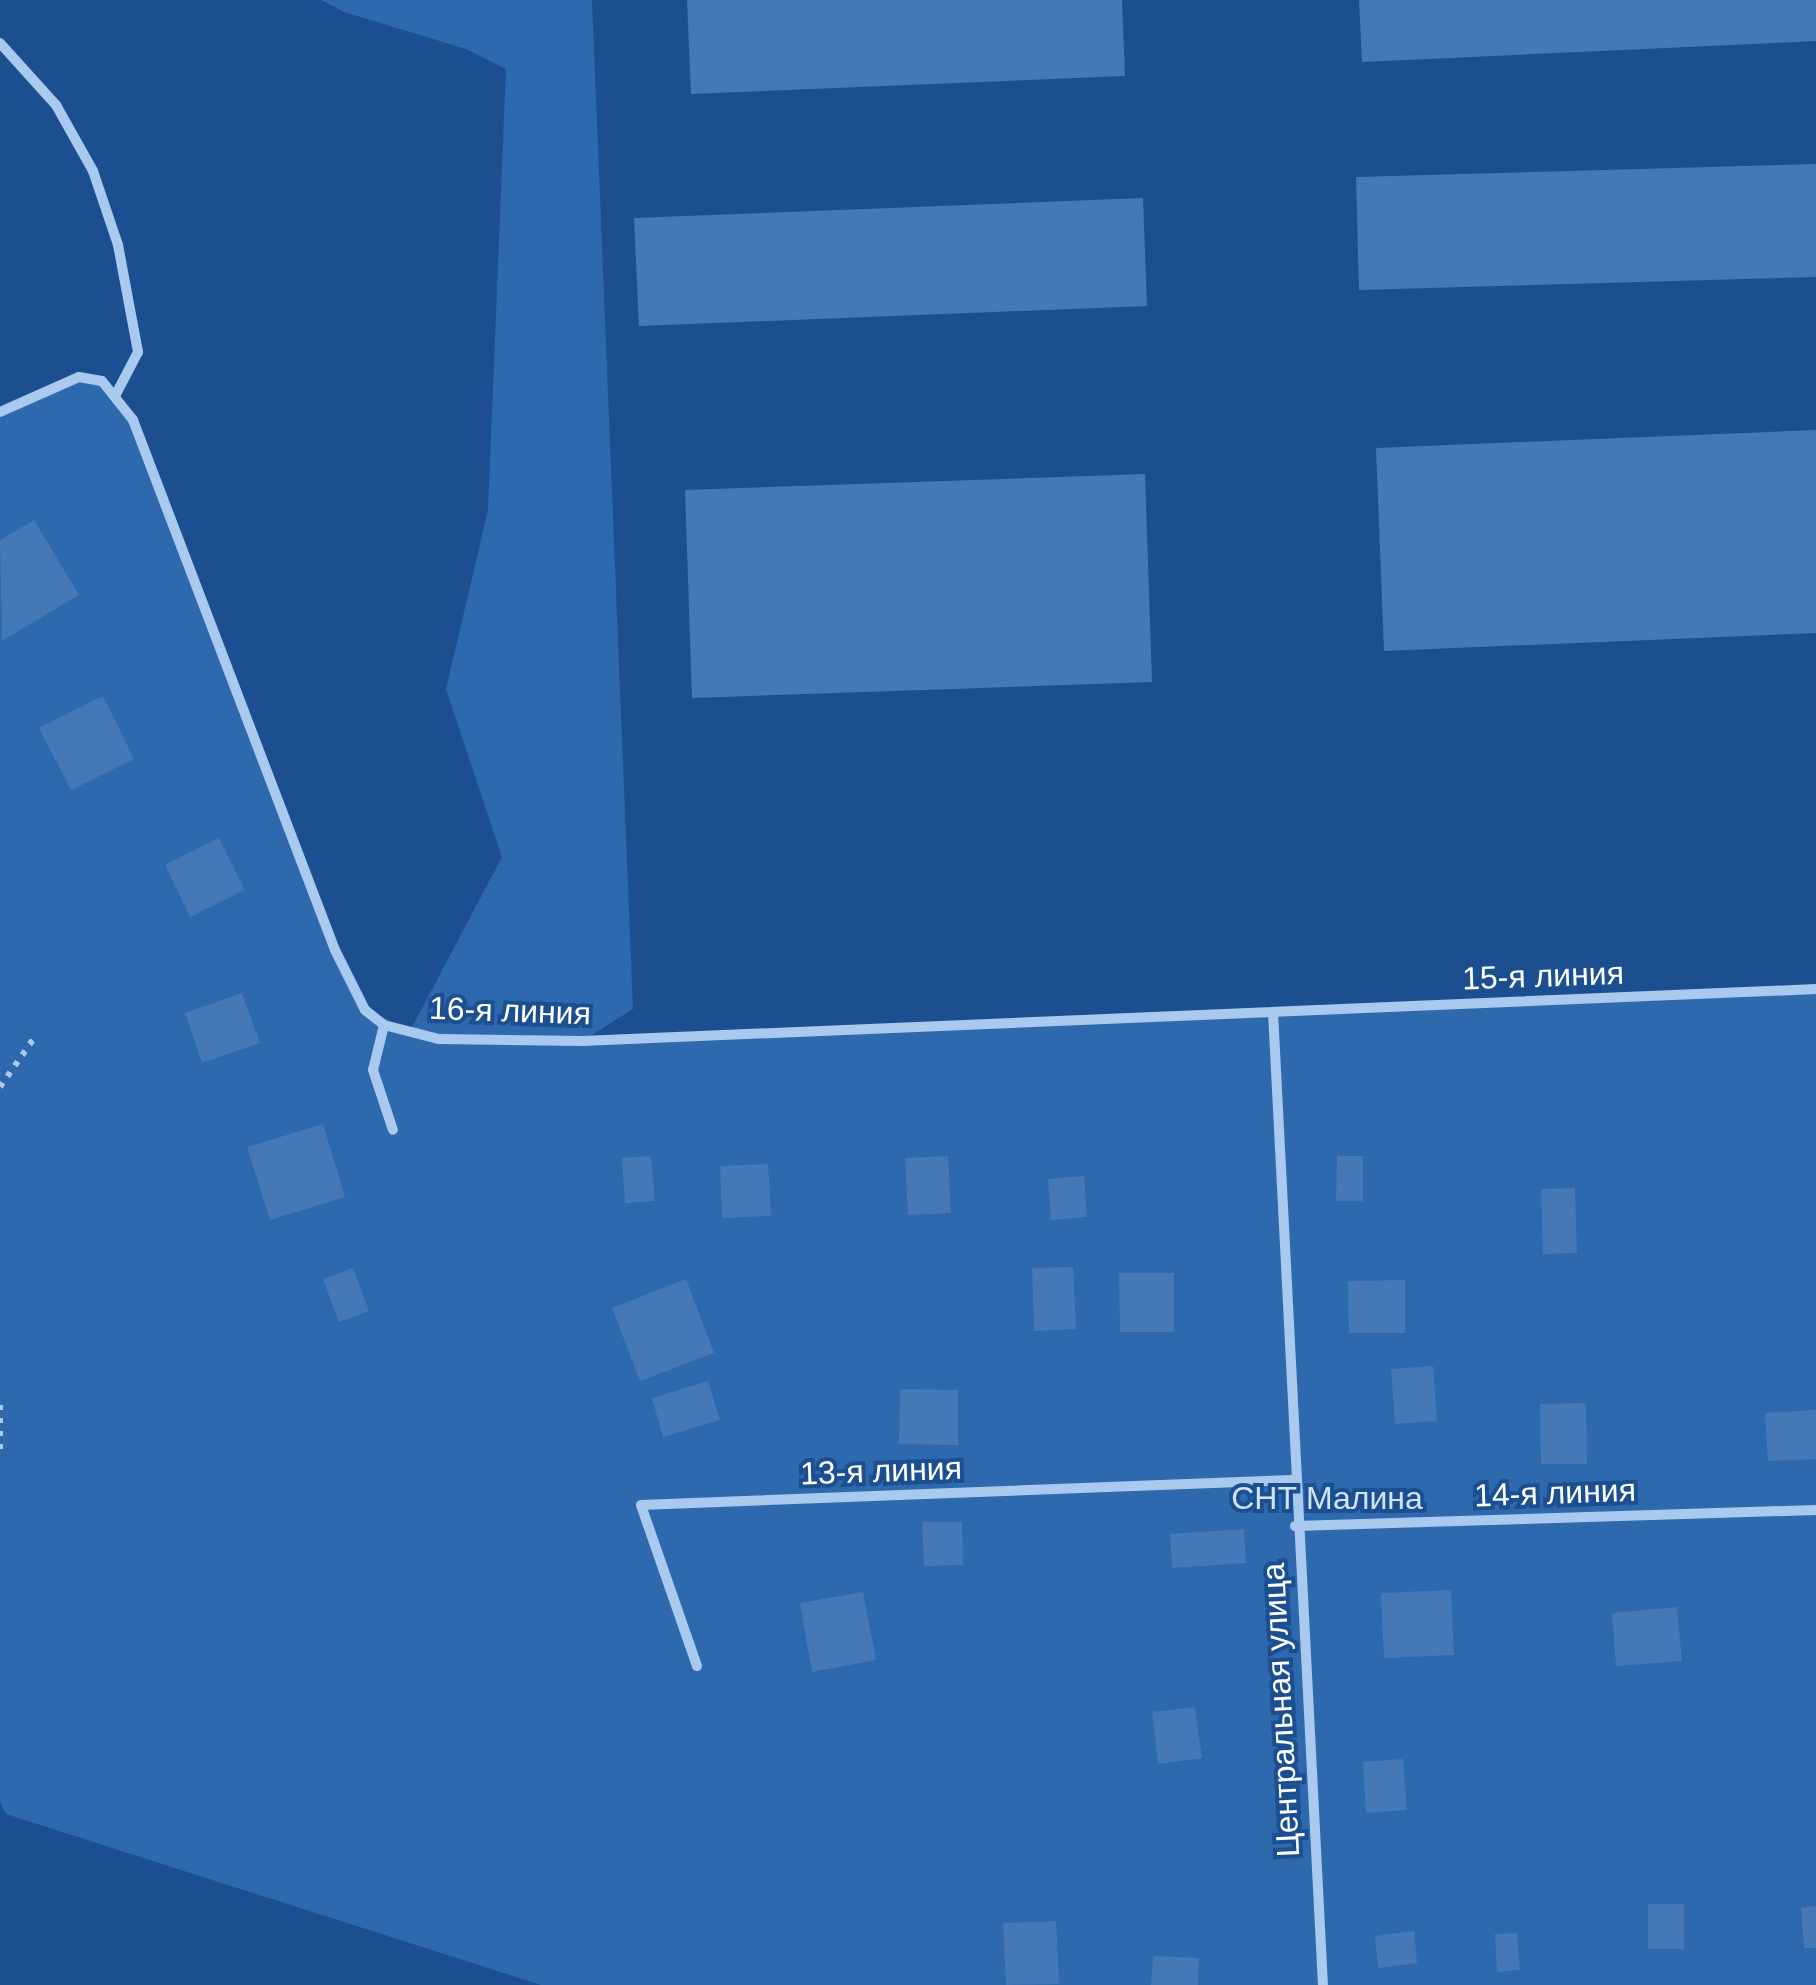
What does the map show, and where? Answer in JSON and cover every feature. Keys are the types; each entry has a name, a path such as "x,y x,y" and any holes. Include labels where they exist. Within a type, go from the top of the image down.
{"street":[{"path":"0,43 56,105 93,170 118,244 138,352 115,396 102,381 79,377 0,412"},
{"name":"16-я линия","path":"115,396 133,420 335,950 364,1010 384,1025 439,1038 582,1041 1272,1012"},
{"name":"15-я линия","path":"1272,1012 1816,989"},
{"name":"Центральная улица","path":"1272,1012 1293,1480 1322,1985"},
{"path":"384,1025 374,1070 393,1130"},
{"name":"13-я линия","path":"696,1666 641,1505 1293,1480"},
{"name":"14-я линия","path":"1296,1526 1816,1510"}],"path":[{"path":"0,1087 34,1038"},
{"path":"0,1405 0,1450"}],"green space":[{"name":"СНТ Малина","path":"321,0 592,0 633,1009 584,1040 1816,989 1816,1985 541,1985 6,1814 0,1802 0,412 79,377 102,381 133,420 335,950 365,1010 410,1031 502,857 446,689 488,510 506,69 466,49 344,12"}],"building":[{"path":"687,0 1122,0 1125,76 691,94"},
{"path":"1359,0 1816,0 1816,41 1362,62"},
{"path":"1816,164 1816,277 1359,290 1356,177"},
{"path":"1143,198 1147,306 639,326 634,218"},
{"path":"1816,430 1816,633 1384,651 1376,448"},
{"path":"1145,474 1152,682 692,698 685,490"},
{"path":"34,520 79,595 2,641 0,540"},
{"path":"103,696 134,759 71,790 39,728"},
{"path":"219,838 245,890 190,917 165,865"},
{"path":"242,993 260,1043 202,1063 185,1013"},
{"path":"323,1124 345,1197 270,1220 247,1147"},
{"path":"651,1156 655,1201 625,1203 622,1158"},
{"path":"948,1156 951,1213 908,1215 905,1158"},
{"path":"1337,1156 1363,1156 1363,1201 1336,1201"},
{"path":"768,1164 771,1216 722,1218 720,1166"},
{"path":"1084,1176 1087,1217 1051,1220 1048,1179"},
{"path":"1575,1188 1577,1253 1543,1254 1541,1189"},
{"path":"1073,1267 1076,1329 1034,1331 1032,1268"},
{"path":"353,1268 369,1311 339,1322 323,1279"},
{"path":"1119,1273 1174,1273 1174,1332 1120,1332"},
{"path":"686,1279 714,1353 640,1381 612,1308"},
{"path":"1405,1280 1405,1333 1349,1333 1348,1281"},
{"path":"1433,1366 1437,1421 1395,1424 1391,1369"},
{"path":"708,1381 720,1420 663,1437 652,1398"},
{"path":"900,1389 958,1390 958,1445 899,1444"},
{"path":"1586,1403 1587,1464 1541,1464 1540,1404"},
{"path":"1816,1410 1816,1459 1768,1461 1765,1413"},
{"path":"922,1522 962,1522 963,1565 924,1566"},
{"path":"1244,1529 1246,1563 1172,1568 1170,1534"},
{"path":"1451,1590 1454,1655 1384,1658 1381,1593"},
{"path":"863,1592 876,1660 812,1672 800,1603"},
{"path":"1677,1607 1682,1661 1616,1666 1612,1613"},
{"path":"1195,1707 1202,1758 1158,1764 1152,1712"},
{"path":"1403,1759 1407,1810 1366,1813 1363,1762"},
{"path":"1648,1904 1684,1904 1684,1949 1648,1949"},
{"path":"1816,1906 1816,1948 1804,1948 1801,1908"},
{"path":"1056,1921 1059,1984 1006,1985 1003,1923"},
{"path":"1414,1931 1417,1963 1378,1968 1375,1936"},
{"path":"1517,1933 1520,1970 1497,1972 1495,1934"},
{"path":"1153,1956 1199,1958 1198,1985 1151,1985"}]}
